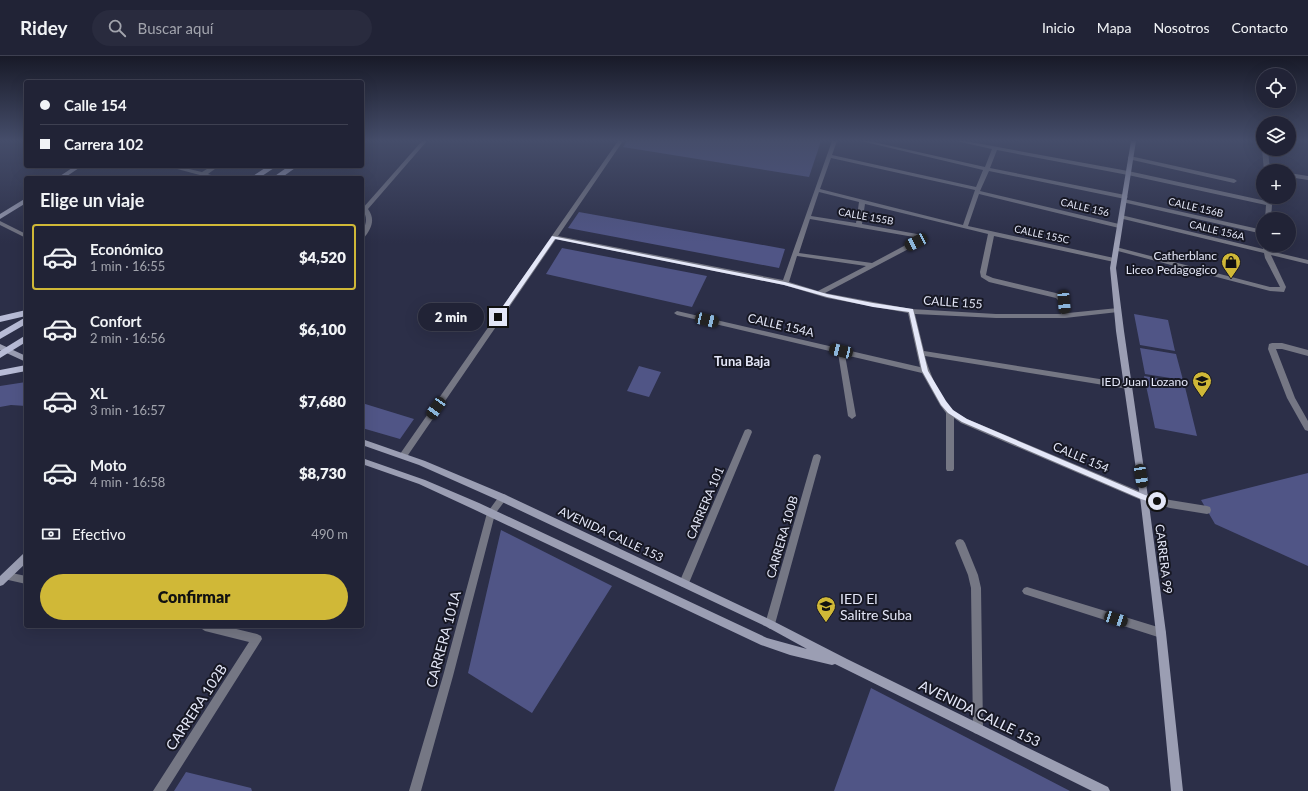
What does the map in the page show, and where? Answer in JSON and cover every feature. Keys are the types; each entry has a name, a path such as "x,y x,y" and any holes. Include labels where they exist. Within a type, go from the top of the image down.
{"main road":[{"name":"CARRERA 99","path":"1128,175 1113,268 1161,633 1177,791"},
{"path":"0,217 24,201"},
{"path":"0,319 24,313"},
{"path":"0,336 24,321"},
{"path":"2,351 24,339"},
{"path":"2,351 24,358"},
{"path":"0,373 24,368"},
{"name":"AVENIDA CALLE 153","path":"364,443 403,456 503,498 684,583 770,624 843,663 1104,791"},
{"name":"AVENIDA CALLE 153","path":"364,462 422,482 491,513 765,642 790,650 843,663"},
{"path":"3,579 24,559"}],"street":[{"path":"364,234 371,221 369,214 364,209 393,175"},
{"path":"403,456 596,175"},
{"path":"785,283 822,175"},
{"name":"CALLE 156","path":"913,175 1120,226"},
{"path":"965,227 977,190 984,175"},
{"name":"CALLE 156B","path":"1016,175 1256,230"},
{"path":"1143,175 1256,201"},
{"path":"1208,175 1234,181"},
{"path":"1296,176 1308,178"},
{"name":"CALLE 155C","path":"817,190 965,227 1114,260"},
{"path":"860,225 862,202"},
{"path":"1269,212 1270,204"},
{"name":"CALLE 155B","path":"808,217 860,225 920,237 920,240 872,265"},
{"name":"CALLE 156A","path":"1121,217 1256,246"},
{"path":"0,223 24,235"},
{"path":"991,233 983,276 991,280 1058,296 1064,302 1065,316"},
{"name":"CALLE 155","path":"554,237 785,283 819,293 873,305 959,315 1065,316 1118,310"},
{"path":"1116,249 1277,291 1282,290 1283,287 1268,258 1267,252"},
{"name":"CALLE 156A","path":"1279,252 1308,262"},
{"path":"795,254 872,265"},
{"path":"819,293 872,265"},
{"path":"912,310 925,371 943,403 950,412 950,468"},
{"name":"CALLE 154A","path":"678,313 925,371"},
{"path":"1308,353 1282,346 1272,346 1291,398 1308,428"},
{"path":"841,351 852,416"},
{"path":"921,353 1128,386"},
{"name":"CALLE 154","path":"950,412 964,421 1144,497 1170,504 1207,510"},
{"name":"CARRERA 101","path":"684,583 748,432"},
{"name":"CARRERA 100B","path":"770,624 817,457"},
{"name":"CARRERA 101A","path":"415,791 448,676 491,513 503,498"},
{"path":"960,543 973,575 976,588 978,728"},
{"path":"3,579 24,580"},
{"path":"1027,591 1161,633"},
{"name":"CARRERA 102B","path":"159,791 257,639 213,628"}],"shaded area":[{"path":"579,212 785,249 779,268 568,228"},
{"path":"562,248 707,276 692,307 546,274"},
{"path":"1134,314 1168,320 1175,351 1140,345"},
{"path":"1140,348 1176,354 1183,380 1145,374"},
{"path":"639,366 661,372 649,397 627,391"},
{"path":"1144,376 1184,383 1197,436 1155,428"},
{"path":"24,382 24,406 11,405 0,407 0,386"},
{"path":"364,404 414,419 400,439 364,429"},
{"path":"1308,473 1308,566 1215,524 1201,500"},
{"path":"501,530 612,586 532,713 468,673"},
{"path":"871,688 1070,791 834,791"},
{"path":"186,772 251,788 252,791 174,791"}],"place":[{"name":"Catherblanc Liceo Pedagogico","path":"1231,279"},
{"name":"IED Juan Lozano","path":"1202,398"},
{"name":"IED El Salitre Suba","path":"826,623"}],"district":[{"name":"Tuna Baja","path":"742,361"}],"route":[{"path":"498,317 554,237 785,283 827,296 873,305 912,310 925,371 943,403 950,412 964,421 1144,497 1157,501"}]}
